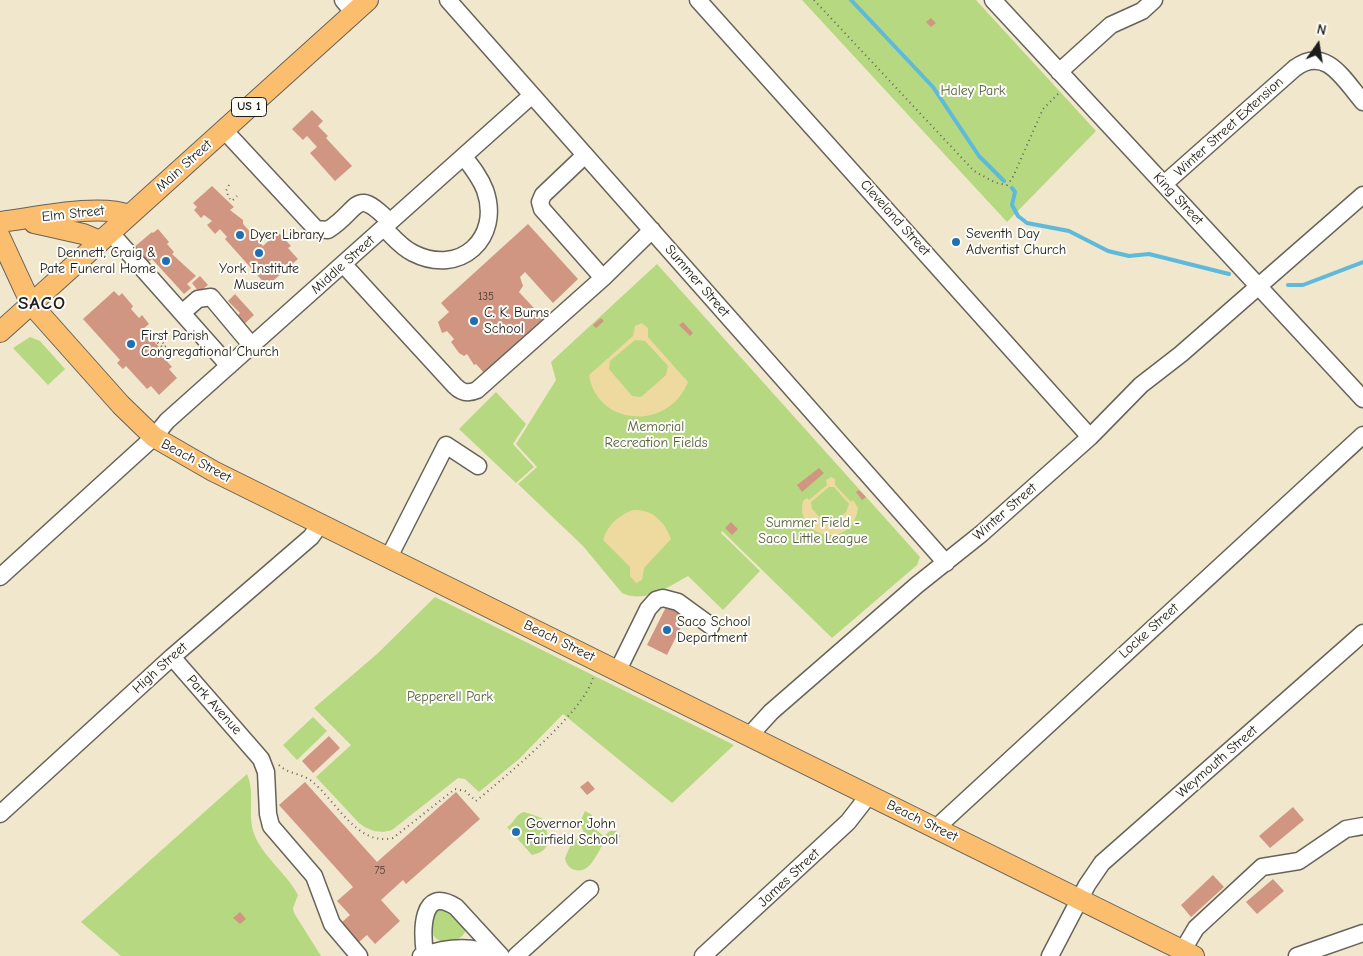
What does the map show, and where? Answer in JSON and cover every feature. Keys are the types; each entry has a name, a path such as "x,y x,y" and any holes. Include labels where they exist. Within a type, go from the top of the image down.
{"main road":[{"name":"Main Street","path":"0,332 224,130 355,4"},
{"name":"Elm Street","path":"7,220 110,210 130,215"},
{"name":"Elm Street","path":"7,220 105,237"},
{"name":"Beach Street","path":"0,237 31,304 121,405 154,437 213,471 1188,953"}],"street":[{"name":"Summer Street","path":"448,0 946,563"},
{"name":"Cleveland Street","path":"698,0 1090,437"},
{"name":"King Street","path":"992,0 1363,399"},
{"path":"1064,78 1112,26 1142,11 1154,0"},
{"name":"Winter Street Extension","path":"1164,184 1306,60 1317,59 1329,64 1363,102"},
{"name":"Middle Street","path":"0,577 154,437 167,422 531,96"},
{"path":"224,130 316,229 328,230 356,206 363,202 371,203 404,248 423,257 446,261 460,258 472,250 483,238 486,228 488,207 481,183 464,157"},
{"path":"584,156 543,195 540,202 542,209 603,278"},
{"path":"1259,286 1363,195"},
{"path":"344,265 455,386 466,393 472,393 603,278 652,230"},
{"path":"105,237 182,313 229,366"},
{"name":"Winter Street","path":"750,735 771,712 1090,437 1141,385 1259,286"},
{"path":"182,313 198,299 210,297 252,346"},
{"name":"Locke Street","path":"936,828 1363,435"},
{"path":"389,557 446,445 478,466"},
{"name":"High Street","path":"0,814 172,657 311,537 321,523"},
{"path":"618,670 648,609 656,600 663,598 678,602 711,626"},
{"name":"Weymouth Street","path":"1050,956 1080,899 1102,863 1363,633"},
{"name":"Park Avenue","path":"172,657 256,753 266,772 268,814 272,826 314,876 332,924 359,956"},
{"name":"James Street","path":"704,956 848,822 869,795"},
{"path":"1188,953 1196,928 1262,867 1299,861 1346,829 1363,826"},
{"path":"516,956 590,889"},
{"path":"496,956 470,947 455,948 423,955 425,914 430,905 439,901 450,903 456,907 501,956"},
{"path":"1297,956 1363,933"}],"path":[{"path":"814,0 974,171 996,183 1007,184 1012,179 1043,109 1064,78"},
{"path":"229,186 226,192 232,199 237,196"},
{"path":"151,338 154,335"},
{"path":"154,341 163,348 166,346 158,338 163,336"},
{"path":"276,762 289,772 304,777 315,784 361,831 385,840 393,838 455,789 465,790 476,801 515,768 585,694 599,661"}],"green space":[{"name":"Haley Park","path":"802,0 976,0 1096,131 1007,222"},
{"name":"Memorial Recreation Fields","path":"657,264 920,557 917,565 832,638 722,531 721,533 760,571 723,610 688,576 656,593 639,597 622,593 583,546 518,484 537,467 516,444 556,380 551,362"},
{"path":"30,337 40,341 65,369 48,385 13,348"},
{"path":"496,392 526,424 513,444 534,467 516,483 459,429"},
{"name":"Pepperell Park","path":"435,597 734,745 672,803 563,714 519,759 479,792 465,779 458,778 392,830 379,832 367,828 359,823 316,777 351,745 314,708 377,654"},
{"path":"313,717 327,731 297,760 283,745"},
{"path":"247,774 251,788 253,831 262,848 298,895 293,908 294,913 321,956 121,956 81,922"},
{"path":"585,811 592,815 595,829 604,836 610,831 616,831 621,836 614,844 604,843 593,861 585,869 575,870 568,866 565,858 571,844 584,833 580,822"},
{"path":"524,812 542,819 547,824 548,841 546,848 532,855 507,827"},
{"path":"447,907 467,927 461,937 451,942 440,941 432,933 430,927 430,917 438,908"}],"sand":[{"path":"642,323 648,328 648,337 688,382 678,398 665,409 650,415 634,416 619,413 605,405 595,392 589,375 633,336 635,326","holes":["635,340 645,341 668,366 666,375 641,397 632,396 609,369 610,361"]},
{"path":"831,477 835,479 835,485 851,502 853,500 858,508 854,522 846,531 836,535 825,535 815,531 807,523 803,513 803,501 807,498 809,500 827,485 826,480","holes":["829,487 834,487 849,504 846,512 831,525 827,525 812,509 811,502"]},
{"path":"633,510 652,514 662,522 671,539 644,568 642,580 636,583 630,576 630,567 603,540 614,521"}],"building":[{"path":"931,18 936,23 931,27 926,22"},
{"path":"312,110 323,121 318,126 328,136 326,138 352,166 335,181 310,153 317,147 307,136 303,140 292,129"},
{"name":"Dyer Library","path":"212,186 234,207 230,210 243,220 243,224 263,246 278,232 291,246 288,248 298,259 267,286 225,239 227,237 220,229 215,234 207,225 212,221 204,215 201,218 194,210 197,207 193,203"},
{"path":"528,224 578,279 553,303 525,272 520,277 523,286 519,292 545,320 485,374 476,364 474,365 467,354 464,356 459,353 451,342 454,339 447,331 442,333 438,322 449,312 441,303"},
{"name":"Dennett, Craig & Pate Funeral Home","path":"158,229 169,242 167,244 174,252 172,254 196,276 187,284 191,288 184,294 152,259 146,264 132,249"},
{"path":"200,276 208,285 199,292 192,283"},
{"name":"First Parish Congregational Church","path":"114,291 119,296 122,293 133,306 131,309 139,318 142,315 149,324 143,329 159,347 156,349 172,367 169,369 177,378 159,395 151,386 147,389 126,366 123,369 117,363 120,360 83,319"},
{"path":"235,294 254,315 240,328 233,320 240,313 228,301"},
{"path":"601,318 604,321 596,328 593,325"},
{"path":"683,322 693,333 690,336 679,325"},
{"path":"819,468 824,473 802,492 797,485"},
{"path":"859,490 866,497 862,500 856,492"},
{"path":"731,522 738,529 732,535 725,528"},
{"name":"Saco School Department","path":"667,605 687,615 667,655 647,645"},
{"path":"329,736 340,748 313,773 302,761"},
{"path":"588,781 595,789 587,795 580,787"},
{"path":"305,782 377,862 456,792 480,819 406,884 403,880 381,900 400,921 375,944 367,935 359,942 341,923 350,915 337,901 353,887 279,805"},
{"path":"1293,807 1304,820 1270,848 1259,836"},
{"path":"1213,875 1224,887 1191,917 1181,905"},
{"path":"1273,879 1284,891 1257,914 1246,902"},
{"path":"240,912 246,919 240,924 233,918"}],"waterway":[{"path":"851,0 933,87 979,156 1004,181"},
{"path":"1012,188 1015,192 1012,205 1018,216 1027,223 1069,231 1108,251 1129,256 1149,254 1229,274"},
{"path":"1288,285 1303,285 1363,262"}],"place":[{"name":"Dyer Library","path":"240,235"},
{"name":"Seventh Day Adventist Church","path":"956,242"},
{"name":"York Institute Museum","path":"259,253"},
{"name":"Dennett, Craig & Pate Funeral Home","path":"166,261"},
{"name":"C. K. Burns School","path":"474,321"},
{"name":"First Parish Congregational Church","path":"131,344"},
{"name":"Saco School Department","path":"667,630"},
{"name":"Governor John Fairfield School","path":"516,832"}],"district":[{"name":"SACO","path":"42,304"}],"park label":[{"name":"Summer Field - Saco Little League","path":"813,532"}]}
